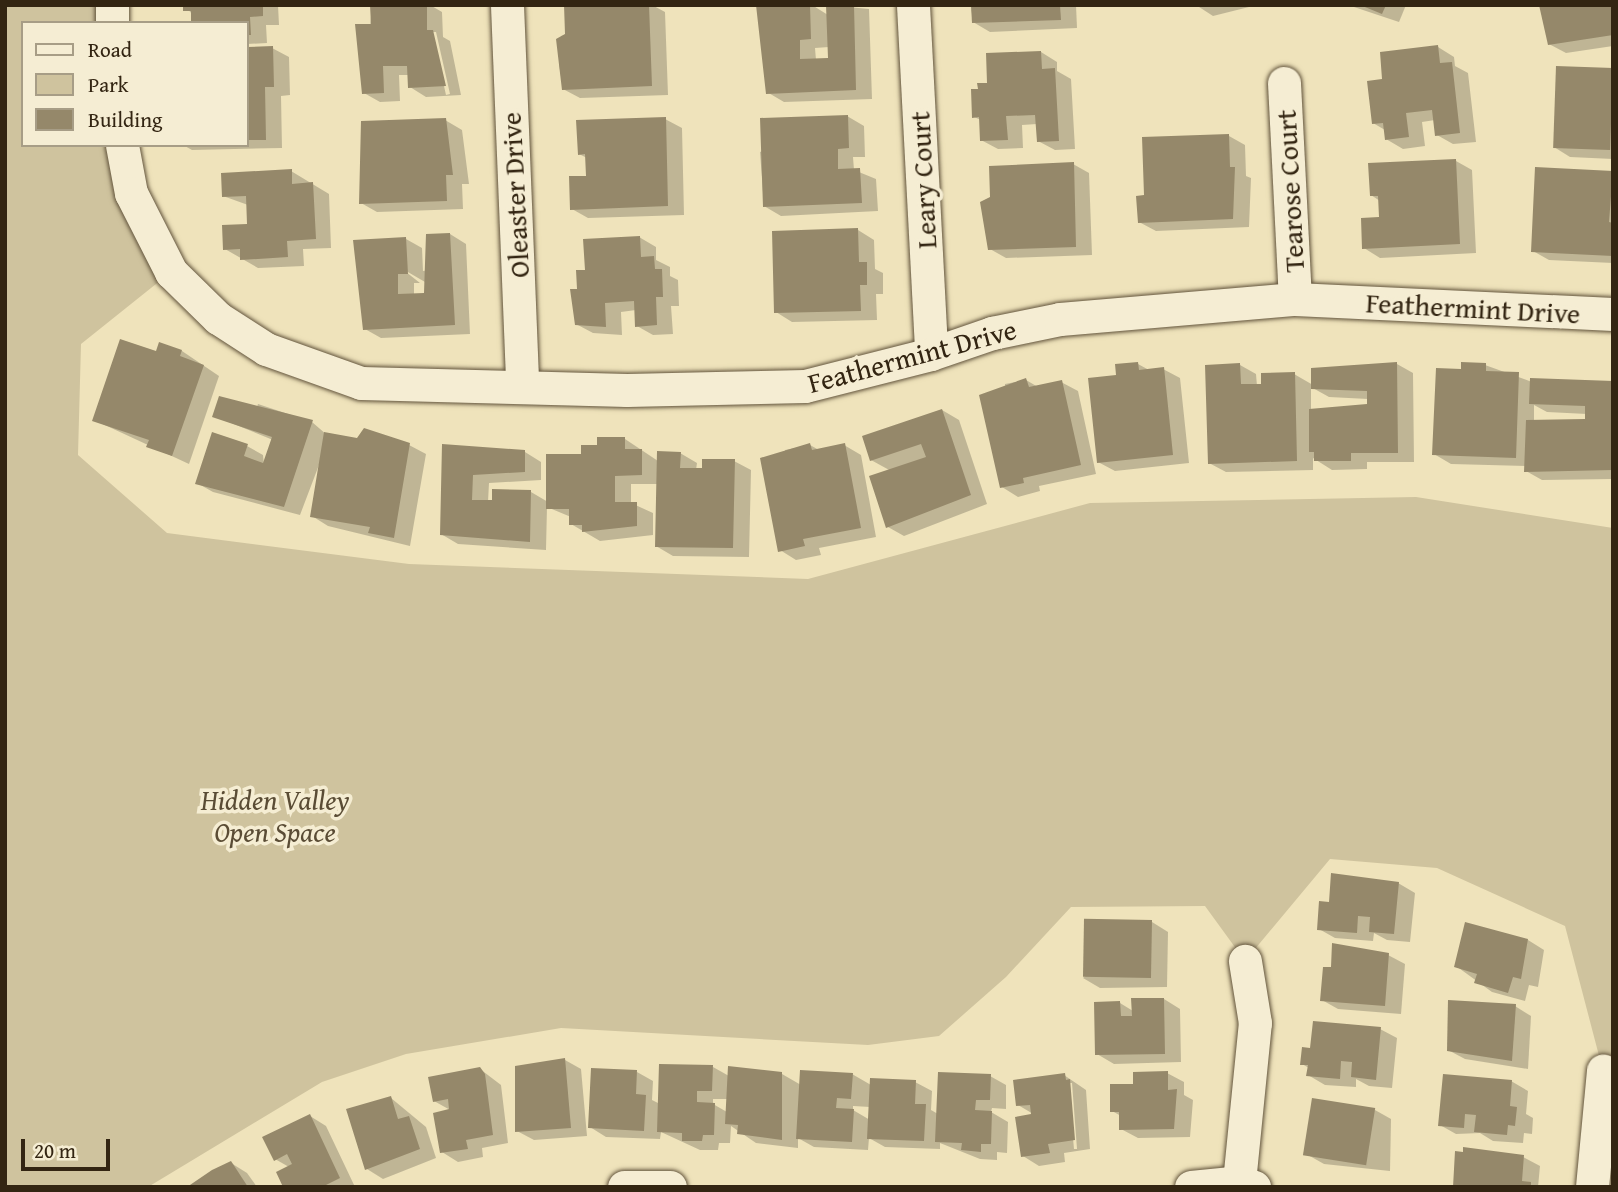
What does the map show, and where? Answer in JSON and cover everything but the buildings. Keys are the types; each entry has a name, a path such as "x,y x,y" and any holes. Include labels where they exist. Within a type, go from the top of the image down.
{"street":[{"name":"Oleaster Drive","path":"507,5 522,385"},
{"name":"Leary Court","path":"913,5 931,354"},
{"name":"Tearose Court","path":"1284,83 1295,299"},
{"name":"Feathermint Drive","path":"122,147 131,193 171,272 218,318 265,349 361,383 522,385 627,390 805,386 931,354 992,333 1060,319 1295,299 1613,314"},
{"path":"1191,1187 1246,1184 1255,1023 1245,961"},
{"path":"1592,1187 1602,1071"},
{"path":"624,1187 670,1187"}],"green space":[{"name":"Hidden Valley Open Space","path":"5,5 112,5 112,21 21,21 21,147 123,147 171,272 81,344 78,455 167,533 409,564 808,579 1090,503 1416,497 1613,528 1613,1067 1603,1071 1565,926 1437,868 1330,859 1245,961 1205,906 1071,907 1006,977 939,1036 868,1045 561,1028 406,1054 322,1082 148,1187 5,1187"}]}
